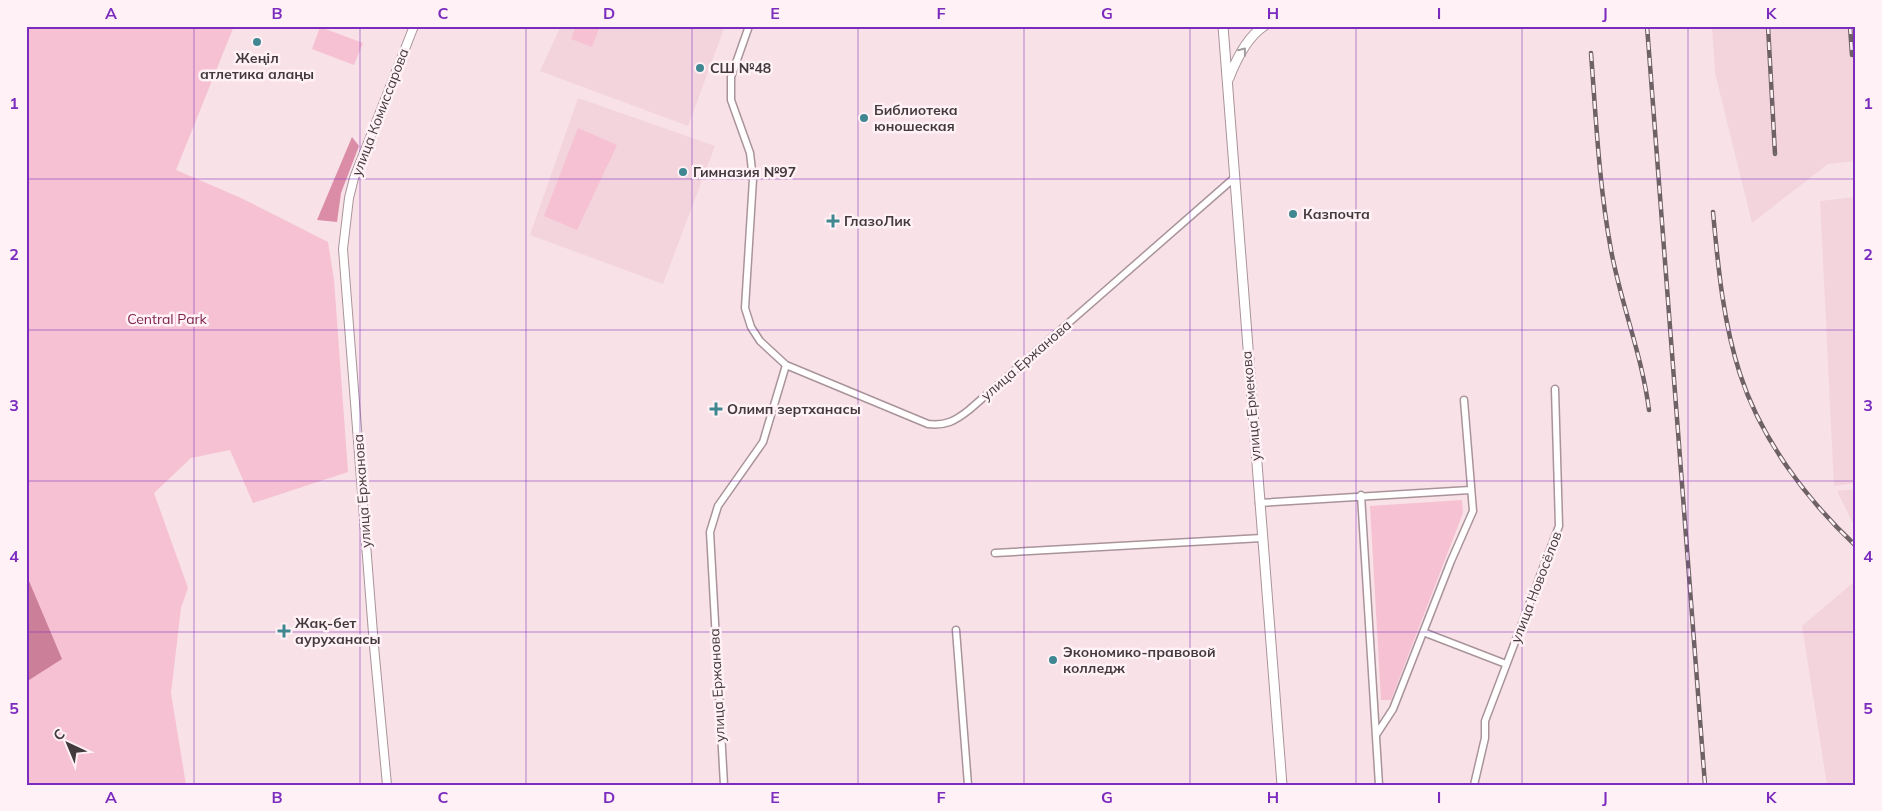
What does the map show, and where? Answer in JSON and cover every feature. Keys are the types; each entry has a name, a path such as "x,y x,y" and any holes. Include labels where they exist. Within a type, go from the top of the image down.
{"main road":[{"name":"улица Ермекова","path":"1223,26 1233,179 1282,785"},
{"path":"1228,80 1238,57 1259,29 1264,26"}],"street":[{"name":"улица Комиссарова","path":"349,198 363,153 414,26"},
{"name":"улица Ержанова","path":"749,26 731,77 731,100 750,154 753,179 745,308 751,327 760,341 786,365 928,424 942,426 954,422 1233,179"},
{"name":"улица Ержанова","path":"349,198 344,230 344,272 387,785"},
{"name":"улица Ержанова","path":"724,785 710,532 718,506 763,442 786,365"},
{"name":"улица Новосёлов","path":"1474,785 1485,738 1485,720 1560,526 1555,389"},
{"path":"1376,735 1393,709 1451,561 1473,511 1464,400"},
{"path":"1259,502 1470,490"},
{"path":"1361,495 1379,785"},
{"path":"994,553 1262,538"},
{"path":"956,630 968,785"},
{"path":"1423,632 1506,664"}],"shaded area":[{"path":"561,26 725,26 688,126 540,71"},
{"path":"1712,26 1856,26 1856,161 1828,164 1752,223 1715,73"},
{"path":"578,98 715,146 663,284 530,235"},
{"path":"352,137 359,146 341,193 337,222 317,220"},
{"path":"1856,197 1856,483 1834,486 1820,201"},
{"path":"1856,489 1856,530 1837,491"},
{"path":"26,574 62,659 26,682"},
{"path":"1856,580 1856,785 1827,785 1802,626"}],"green space":[{"name":"Central Park","path":"26,26 234,26 176,170 241,198 328,242 334,280 348,472 253,503 230,450 191,458 154,493 188,588 181,608 171,693 186,785 26,785"},
{"path":"576,26 600,26 592,47 571,39"},
{"path":"320,27 363,43 354,65 312,49"},
{"path":"578,128 617,145 577,230 544,216"},
{"path":"1462,500 1463,513 1391,700 1381,700 1370,506"}],"railway":[{"path":"1647,26 1705,785"},
{"path":"1768,26 1775,154"},
{"path":"1850,26 1852,55"},
{"path":"1591,53 1598,152 1607,226 1615,270 1642,369 1649,410"},
{"path":"1713,212 1725,314 1734,354 1749,398 1760,422 1787,467 1820,508 1856,546"}],"place":[{"name":"Жеңіл атлетика алаңы","path":"257,42"},
{"name":"СШ №48","path":"700,68"},
{"name":"Библиотека юношеская","path":"864,118"},
{"name":"Гимназия №97","path":"683,172"},
{"name":"Казпочта","path":"1293,214"},
{"name":"ГлазоЛик","path":"833,221"},
{"name":"Олимп зертханасы","path":"716,409"},
{"name":"Жақ-бет ауруханасы","path":"284,631"},
{"name":"Экономико-правовой колледж","path":"1053,660"}]}
